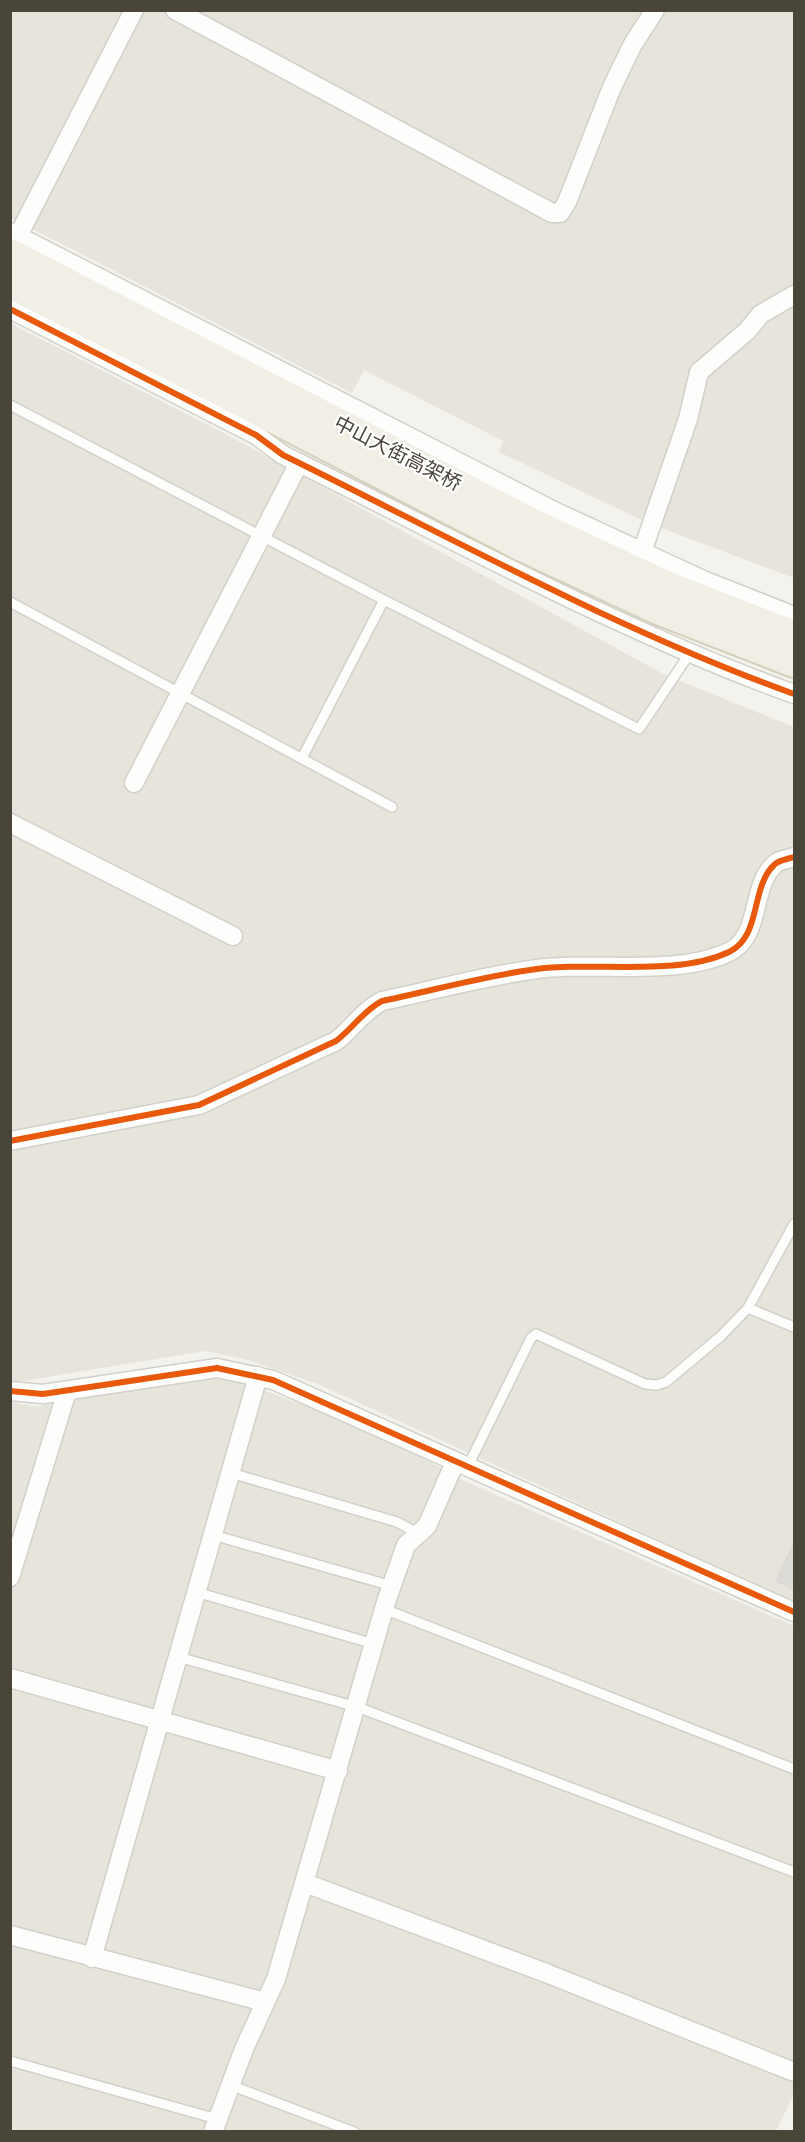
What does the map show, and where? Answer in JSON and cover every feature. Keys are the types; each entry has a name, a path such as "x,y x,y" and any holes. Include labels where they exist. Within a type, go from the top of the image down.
{"main road":[{"name":"中山大街高架桥","path":"13,240 531,522 668,586 795,635"},
{"name":"中山大街高架桥","path":"10,283 520,546 658,610 795,663"}],"street":[{"path":"134,10 13,240 554,512 735,594 795,616"},
{"path":"175,10 552,213 560,213 567,202 612,87 633,44 655,10"},
{"path":"642,552 688,419 699,372 747,331 761,314 795,296"},
{"path":"10,309 256,435 283,455 523,576 690,653 795,694"},
{"path":"134,783 299,463"},
{"path":"10,823 232,936"},
{"path":"10,1141 200,1105 336,1041 382,1001 530,969 682,965 729,952 741,943 751,926 769,871 776,862 795,857"},
{"path":"10,1390 44,1394 217,1368 273,1380 795,1612"},
{"path":"92,1958 258,1376"},
{"path":"10,1577 67,1391"},
{"path":"215,2126 230,2085 276,1979 384,1609 406,1545 420,1534 461,1465"},
{"path":"10,1678 338,1771"},
{"path":"305,1883 546,1973 795,2072"},
{"path":"10,1935 265,2002"}],"lane":[{"path":"10,405 384,600 639,729 690,653"},
{"path":"302,758 384,600"},
{"path":"10,602 392,807"},
{"path":"461,1465 531,1338 536,1334 645,1384 657,1386 682,1371 748,1308 795,1224"},
{"path":"748,1308 795,1327"},
{"path":"231,1473 397,1522 420,1534"},
{"path":"213,1535 392,1586"},
{"path":"196,1592 374,1644"},
{"path":"384,1609 795,1769"},
{"path":"178,1657 357,1707 795,1872"},
{"path":"10,2061 215,2126"},
{"path":"230,2085 354,2132"}],"shaded area":[{"path":"10,11 794,11 794,578 648,523 499,452 503,441 364,370 352,393 11,218"},
{"path":"10,323 233,438 665,675 794,727 794,1602 318,1384 248,1360 205,1351 11,1383"},
{"path":"218,1377 242,1382 375,1432 471,1484 794,1626 794,2094 776,2131 11,2131 10,1402 38,1407 70,1394"}],"building":[{"path":"795,1541 795,1590 776,1581"}],"cycle path":[{"path":"10,309 256,435 283,455 536,582 663,641 794,694"},
{"path":"10,1141 199,1105 336,1041 369,1009 382,1001 530,970 554,967 658,966 707,960 729,952 739,945 747,935 761,886 767,875 776,863 794,857"},
{"path":"10,1391 43,1394 217,1368 273,1380 794,1612"}]}
